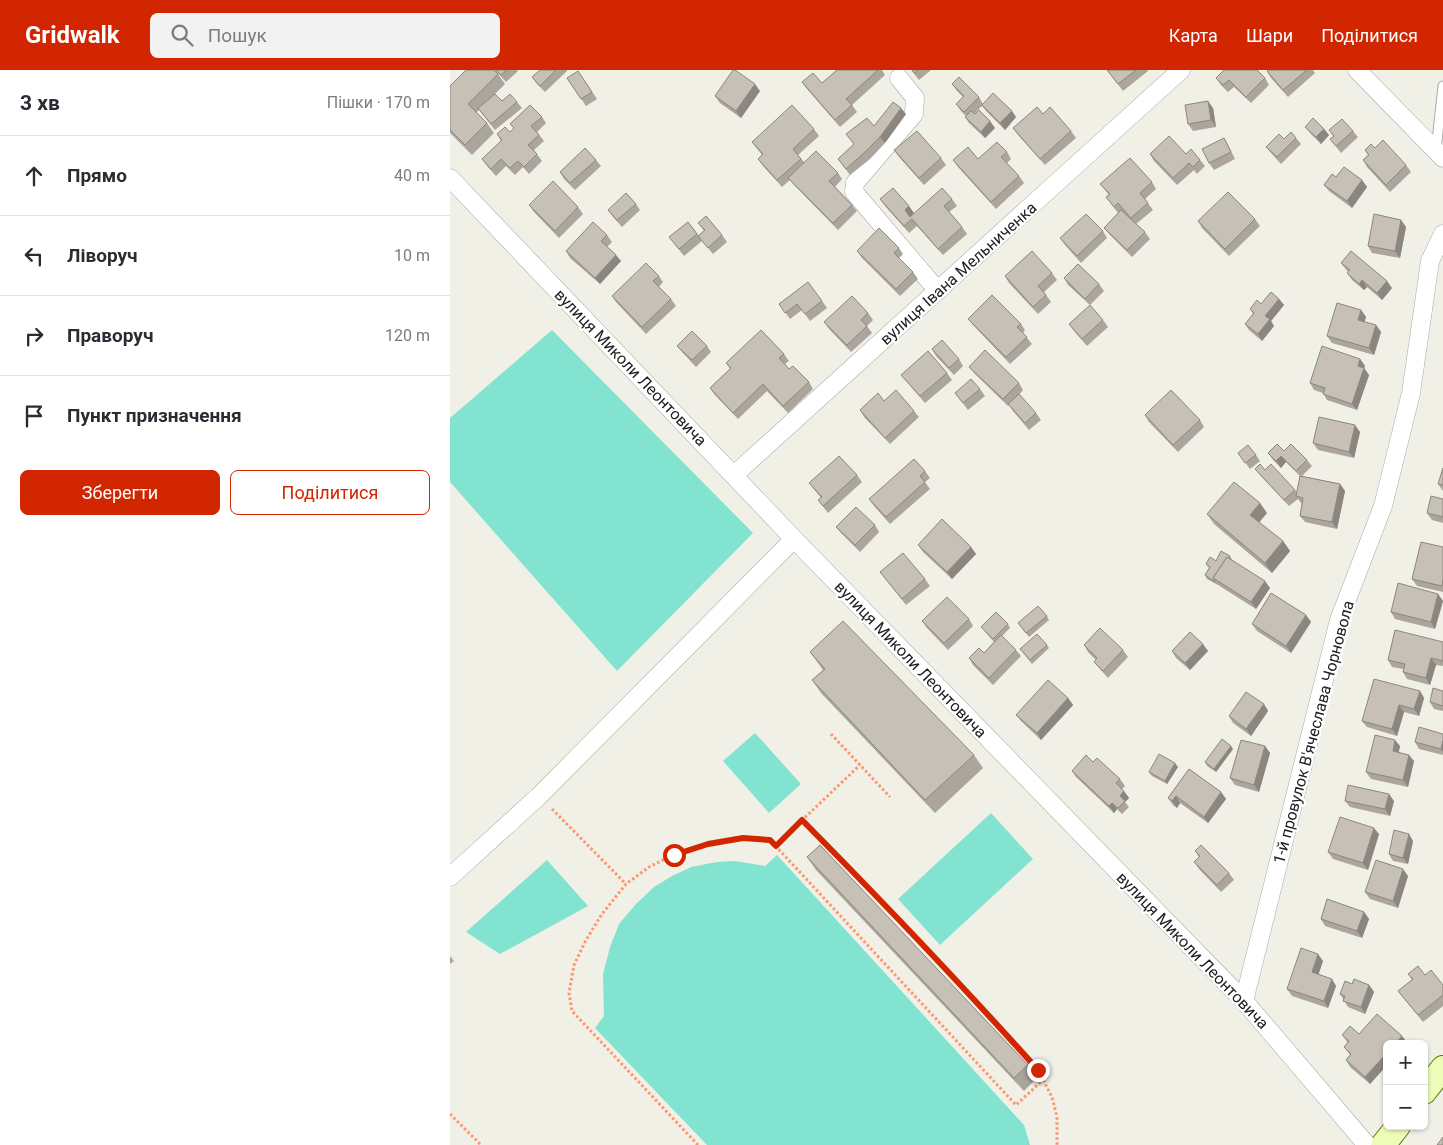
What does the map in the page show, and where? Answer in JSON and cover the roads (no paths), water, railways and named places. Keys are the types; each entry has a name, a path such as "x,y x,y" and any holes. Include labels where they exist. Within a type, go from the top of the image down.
{"main road":[{"path":"1428,1087 1443,1068"},
{"path":"1383,1145 1395,1130"}],"street":[{"name":"вулиця Івана Мельниченка","path":"734,475 1181,70"},
{"path":"1357,70 1440,155"},
{"path":"899,78 915,98 914,114 855,183 854,192 938,290"},
{"name":"вулиця Миколи Леонтовича","path":"450,178 794,539 1244,1001 1367,1145"},
{"name":"1-й провулок В'ячеслава Чорновола","path":"1244,1001 1339,620 1383,506 1411,393 1430,261 1443,234"},
{"path":"450,877 539,796 794,539"}],"lane":[{"path":"1440,155 1443,86"}]}
